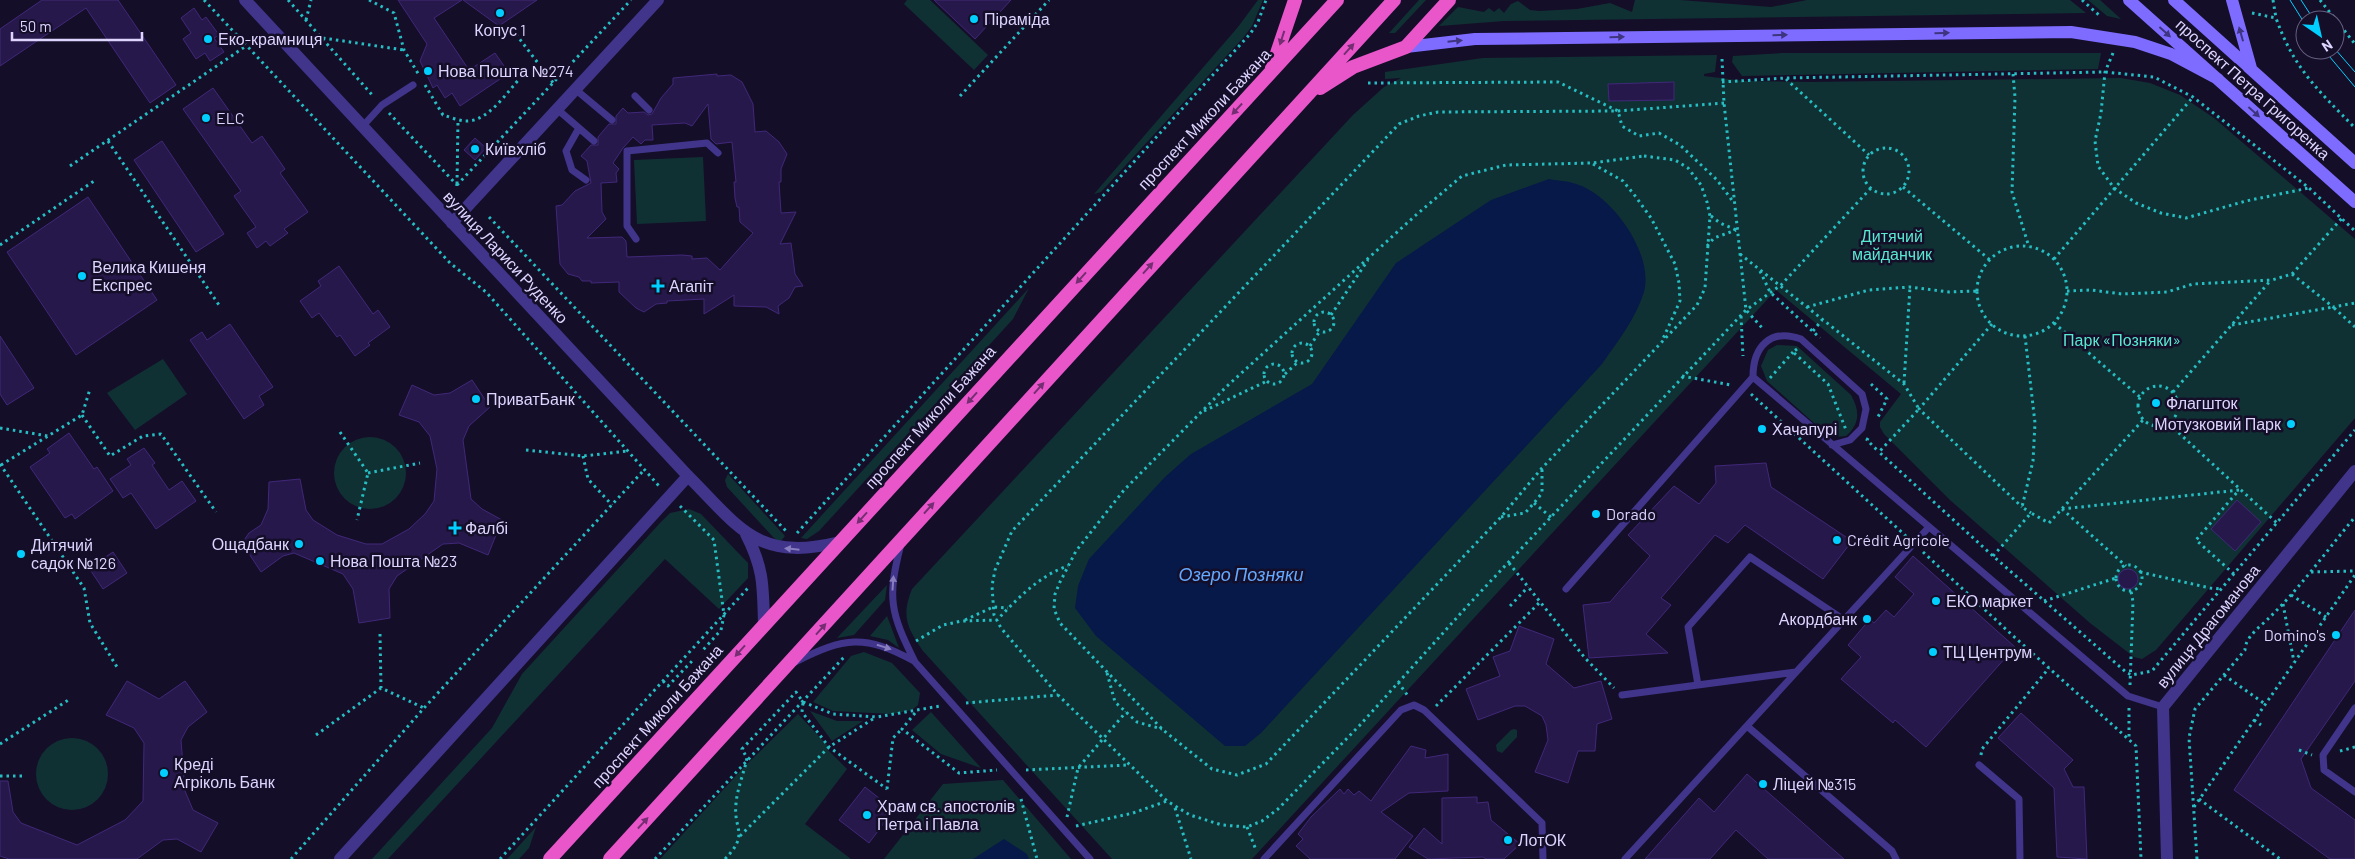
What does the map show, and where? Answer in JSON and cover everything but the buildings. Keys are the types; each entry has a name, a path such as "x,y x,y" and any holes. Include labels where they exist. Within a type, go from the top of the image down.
{"highway":[{"name":"проспект Миколи Бажана","path":"550,859 1337,0"},
{"path":"610,859 1394,0"},
{"path":"1304,98 1353,67 1406,46 1449,0"},
{"path":"1270,73 1294,1"}],"main road":[{"name":"проспект Петра Григоренка","path":"2129,0 2355,202"},
{"name":"проспект Петра Григоренка","path":"2174,0 2355,163"},
{"path":"2232,0 2251,68"},
{"path":"1406,46 1475,39 2071,32 2135,42 2171,54 2218,79"}],"street":[{"name":"вулиця Лариси Руденко","path":"245,0 688,476 746,534 767,544 799,550 840,542"},
{"path":"452,223 658,0"},
{"name":"вулиця Драгоманова","path":"2166,859 2164,707 2355,471"},
{"path":"340,859 688,476"},
{"name":"вулиця Лариси Руденко","path":"746,534 762,573 764,625"}],"lane":[{"path":"362,127 382,105 413,85"},
{"path":"576,89 612,120"},
{"path":"635,96 649,110"},
{"path":"557,110 594,141"},
{"path":"579,128 566,151 572,170 586,180"},
{"path":"636,238 627,226 627,151 707,143 718,153"},
{"path":"1566,589 1753,377 1753,364 1758,350 1771,337 1789,334 1804,341 1862,394 1866,409 1862,428 1850,440 1832,445"},
{"path":"1753,377 2128,696 2164,707"},
{"path":"1625,859 1929,527"},
{"path":"903,536 892,578 892,600 894,615 915,662 1090,859"},
{"path":"1698,685 1688,627 1750,557 1844,620"},
{"path":"788,666 824,649 856,640 892,649 915,662"},
{"path":"1622,695 1796,672"},
{"path":"1264,859 1401,710 1414,705 1428,714 1542,823 1543,859"},
{"path":"2355,708 2323,755 2324,770 2355,792"},
{"path":"1747,726 1892,851 1896,859"},
{"path":"1978,765 2019,799 2020,859"}],"path":[{"path":"204,0 450,263 486,292 644,470 714,540 724,614 721,630 703,650"},
{"path":"288,0 457,185"},
{"path":"306,20 311,0"},
{"path":"369,0 394,13 404,50 443,115 458,120 478,119 489,111 522,77"},
{"path":"457,185 631,0"},
{"path":"960,96 1049,0"},
{"path":"489,217 793,538 1250,34 1258,22 1266,0"},
{"path":"2082,0 2100,16"},
{"path":"2273,0 2276,18 2284,41 2296,64 2317,90 2355,128"},
{"path":"2320,0 2355,44"},
{"path":"2252,13 2276,18"},
{"path":"512,29 554,84"},
{"path":"323,38 404,50"},
{"path":"70,166 246,46"},
{"path":"2113,53 2105,72 2095,141 2098,166 2114,188 2136,203 2161,213 2186,218 2246,201 2309,188"},
{"path":"1722,59 1722,82 1736,230 1746,310 1771,337"},
{"path":"1722,82 1786,78 2105,72 2154,76 2193,97 2309,188 2355,231"},
{"path":"2013,74 2015,97 2012,192 2029,247"},
{"path":"1786,78 1869,155"},
{"path":"1368,83 1558,82 1618,111 1622,126 1639,136 1659,133 1680,144 1716,180 1734,203"},
{"path":"2054,259 2193,97"},
{"path":"1724,103 1618,111 1438,112 1419,116 1399,124 1012,531 995,570 992,586 994,615 1001,628 1058,696 1175,807 1222,825 1247,827 1262,821 1278,808 1360,725 1682,376 1746,310 1781,285 1871,188"},
{"path":"457,185 458,120"},
{"path":"108,140 219,305"},
{"path":"1883,148 1899,152 1908,164 1908,180 1903,187 1891,194 1877,192 1871,188 1864,176 1863,168 1869,155 1883,148"},
{"path":"1644,156 1675,160 1688,168 1700,186 1710,216 1706,246 1705,288 1697,305 1542,468 1501,517 1266,764 1237,775 1212,769 1163,730 1060,623 1054,609 1055,594 1068,566 1076,551 1124,490 1226,387 1462,176 1506,165 1592,164 1644,156"},
{"path":"1592,164 1623,181 1651,218 1674,264 1679,283 1680,301 1661,344"},
{"path":"0,246 94,181"},
{"path":"1903,187 1990,260"},
{"path":"1710,216 1720,224 1736,230"},
{"path":"2067,291 2091,290 2122,294 2167,292 2193,284 2272,280 2292,274 2342,218"},
{"path":"1706,246 1714,238 1736,230"},
{"path":"2029,247 2042,251 2054,259 2066,280 2067,291 2061,314 2054,323 2036,334 2026,336 2013,335 2002,331 1992,324 1981,309 1977,291 1979,280 1990,260 2008,249 2029,247"},
{"path":"1740,254 1904,384 1919,409 2022,507 2048,523 2143,420"},
{"path":"1332,315 1323,312 1316,317 1315,327 1320,331 1327,332 1332,328 1334,322 1332,315 1370,257"},
{"path":"2292,274 2355,327"},
{"path":"2173,392 2272,280"},
{"path":"1807,307 1869,290 1910,287 1949,292 1977,291"},
{"path":"1904,384 1910,287"},
{"path":"2232,325 2355,303"},
{"path":"1742,316 1743,362"},
{"path":"1754,396 1822,320"},
{"path":"2054,323 2140,398"},
{"path":"1992,324 1919,409 1879,452 2127,674 2132,675 2152,671 2355,430"},
{"path":"1310,346 1301,343 1294,348 1293,357 1298,362 1305,363 1310,359 1312,353 1310,346 1320,331"},
{"path":"2022,507 2033,461 2035,423 2026,336"},
{"path":"1793,352 1828,384 1850,440"},
{"path":"1267,381 1273,384 1280,383 1284,374 1298,362"},
{"path":"1267,381 1265,372 1270,365 1280,366 1284,374"},
{"path":"1682,376 1744,387 2011,634 2136,746 2141,859"},
{"path":"1202,412 1267,381"},
{"path":"2155,386 2167,388 2173,392 2178,403 2178,409 2169,424 2158,427 2143,420 2138,409 2140,398 2144,392 2155,386"},
{"path":"90,389 82,415 1,464 84,588 90,623 117,666"},
{"path":"82,415 110,456 142,436 161,434 216,512"},
{"path":"2169,424 2276,523"},
{"path":"0,428 49,436"},
{"path":"340,432 368,473 357,520"},
{"path":"526,450 583,456 629,451"},
{"path":"583,456 588,479 612,505"},
{"path":"368,473 420,463"},
{"path":"1501,517 1525,513 1534,503 1542,493 1542,468"},
{"path":"291,859 424,708 644,470"},
{"path":"2062,509 2239,490"},
{"path":"2234,574 2196,540 2239,490"},
{"path":"1534,503 1552,518"},
{"path":"2062,509 2126,566 2134,567 2140,572 2221,589"},
{"path":"1993,556 2031,513"},
{"path":"2197,859 2189,738 2196,709 2245,650 2245,644 2283,604 2355,517"},
{"path":"1509,563 1585,658 1622,695"},
{"path":"907,646 943,625 962,621 998,620 1008,608 1053,571 1068,566"},
{"path":"2126,566 2119,570 2116,578 2120,588 2131,591"},
{"path":"2310,572 2355,571"},
{"path":"2131,591 2140,584 2140,572"},
{"path":"2193,808 2355,575"},
{"path":"2044,601 2116,578"},
{"path":"1510,606 1528,587"},
{"path":"2131,591 2133,602 2132,675"},
{"path":"2290,595 2326,617"},
{"path":"1428,714 1540,602"},
{"path":"2283,604 2294,662"},
{"path":"962,621 993,607 1008,608"},
{"path":"500,859 724,614"},
{"path":"380,634 381,688"},
{"path":"655,859 747,758 803,702 849,652"},
{"path":"663,681 668,686 694,659"},
{"path":"1978,765 1982,749 2049,668"},
{"path":"1107,672 1115,702 1137,722 1163,730"},
{"path":"2224,675 2265,704"},
{"path":"381,688 424,708"},
{"path":"316,734 381,688"},
{"path":"740,836 735,806 747,758 742,749 796,692 803,702 833,714 877,717 951,704 1058,696"},
{"path":"0,744 70,698"},
{"path":"803,702 802,712 829,747 887,789 893,738 902,729"},
{"path":"1126,712 1078,768 1064,828 1133,813 1167,801"},
{"path":"725,859 732,852 740,836 829,747 877,717"},
{"path":"2254,720 2261,724"},
{"path":"2299,750 2308,755"},
{"path":"996,770 1002,777"},
{"path":"0,776 24,776"},
{"path":"1020,796 1037,859"},
{"path":"2199,799 2280,859"},
{"path":"1175,807 1191,859"},
{"path":"1247,827 1259,859"}],"green space":[{"path":"907,0 930,0 988,55 974,70 904,4"},
{"path":"1258,0 1263,0 1252,26 1243,38 1101,192 1094,194 1238,27"},
{"path":"1419,0 1426,0 1395,33 1389,33"},
{"path":"1635,0 1680,0 1771,7 1807,0 2070,0 2086,13 1504,21 1439,26 1458,7 1484,12 1489,8 1494,12 1499,8 1504,13 1511,4 1518,1 1530,10 1539,11 1577,9 1610,3 1632,12"},
{"path":"2088,0 2100,0 2121,19 2107,16"},
{"path":"1783,53 2101,53 2098,69 1742,76 1732,62 1733,56"},
{"name":"Парк «Позняки»","path":"1717,55 1715,72 1704,74 1704,76 1744,81 1809,82 2121,78 2150,83 2180,95 2214,118 2355,239 2355,418 2156,650 2142,659 2134,657 2090,623 1950,500 1884,434 1880,427 1880,422 1901,394 1776,290 1252,859 1112,859 923,651 907,621 907,607 912,589 1353,115 1384,87 1401,78 1385,79 1385,72 1483,58"},
{"path":"703,157 706,221 637,224 634,160"},
{"path":"1029,288 1013,319 819,531 807,539 801,538"},
{"path":"1777,345 1797,346 1851,395 1856,406 1857,417 1854,427 1846,436 1835,437 1824,432 1767,381 1761,366 1768,350"},
{"path":"163,359 187,394 135,430 107,393"},
{"path":"370,437 390,443 400,453 406,473 400,493 390,503 370,509 350,503 340,493 334,473 340,453 350,443"},
{"path":"728,474 785,536 780,542 774,538 727,487 725,480"},
{"path":"689,509 701,514 748,563 748,578 719,609 665,559 388,859 372,859 492,728 522,674 670,513"},
{"path":"887,585 885,600 854,635 837,638"},
{"path":"887,616 899,648 888,640 870,636"},
{"path":"864,652 892,663 920,693 918,705 912,710 892,714 833,711 813,702 851,656"},
{"path":"810,711 837,721 863,721 832,741"},
{"path":"931,712 981,768 941,754 912,730"},
{"path":"798,714 829,747 827,749 847,769 805,824 851,859 660,859 743,768"},
{"path":"1514,729 1517,730 1517,737 1502,753 1497,751 1496,745"},
{"path":"72,738 92,744 102,754 108,774 102,794 92,804 72,810 52,804 42,794 36,774 42,754 52,744"},
{"path":"1003,780 1071,859 884,859 943,784"},
{"path":"536,827 529,848 519,859 507,859"}],"water":[{"name":"Озеро Позняки","path":"1549,179 1576,184 1592,191 1605,201 1628,229 1643,261 1645,277 1641,302 1631,320 1602,364 1261,733 1245,746 1225,746 1096,636 1075,608 1078,586 1089,559 1165,477 1191,454 1312,384 1396,263 1491,200"},
{"path":"1004,839 1027,854 1029,859 973,859"}],"tram line":[{"path":"2290,0 2296,10"},
{"path":"2301,0 2308,10"},
{"path":"2332,60 2355,87"},
{"path":"2345,60 2355,72"}],"place":[{"name":"Копус 1","path":"500,13"},
{"name":"Піраміда","path":"974,19"},
{"name":"Еко-крамниця","path":"208,39"},
{"name":"Нова Пошта №274","path":"428,71"},
{"name":"ELC","path":"206,118"},
{"name":"Київхліб","path":"475,149"},
{"name":"Велика Кишеня Експрес","path":"82,276"},
{"name":"Агапіт","path":"658,286"},
{"name":"ПриватБанк","path":"476,399"},
{"name":"Флагшток","path":"2156,403"},
{"name":"Мотузковий Парк","path":"2291,424"},
{"name":"Хачапурі","path":"1762,429"},
{"name":"Dorado","path":"1596,514"},
{"name":"Фалбі","path":"455,528"},
{"name":"Crédit Agricole","path":"1837,540"},
{"name":"Ощадбанк","path":"299,544"},
{"name":"Дитячий садок №126","path":"21,554"},
{"name":"Нова Пошта №23","path":"320,561"},
{"name":"ЕКО маркет","path":"1936,601"},
{"name":"Акордбанк","path":"1867,619"},
{"name":"Domino's","path":"2336,635"},
{"name":"ТЦ Центрум","path":"1933,652"},
{"name":"Креді Агріколь Банк","path":"164,773"},
{"name":"Ліцей №315","path":"1763,784"},
{"name":"Храм св. апостолів Петра і Павла","path":"867,815"},
{"name":"ЛотОК","path":"1508,840"}],"park label":[{"name":"Дитячий майданчик","path":"1892,245"}]}
